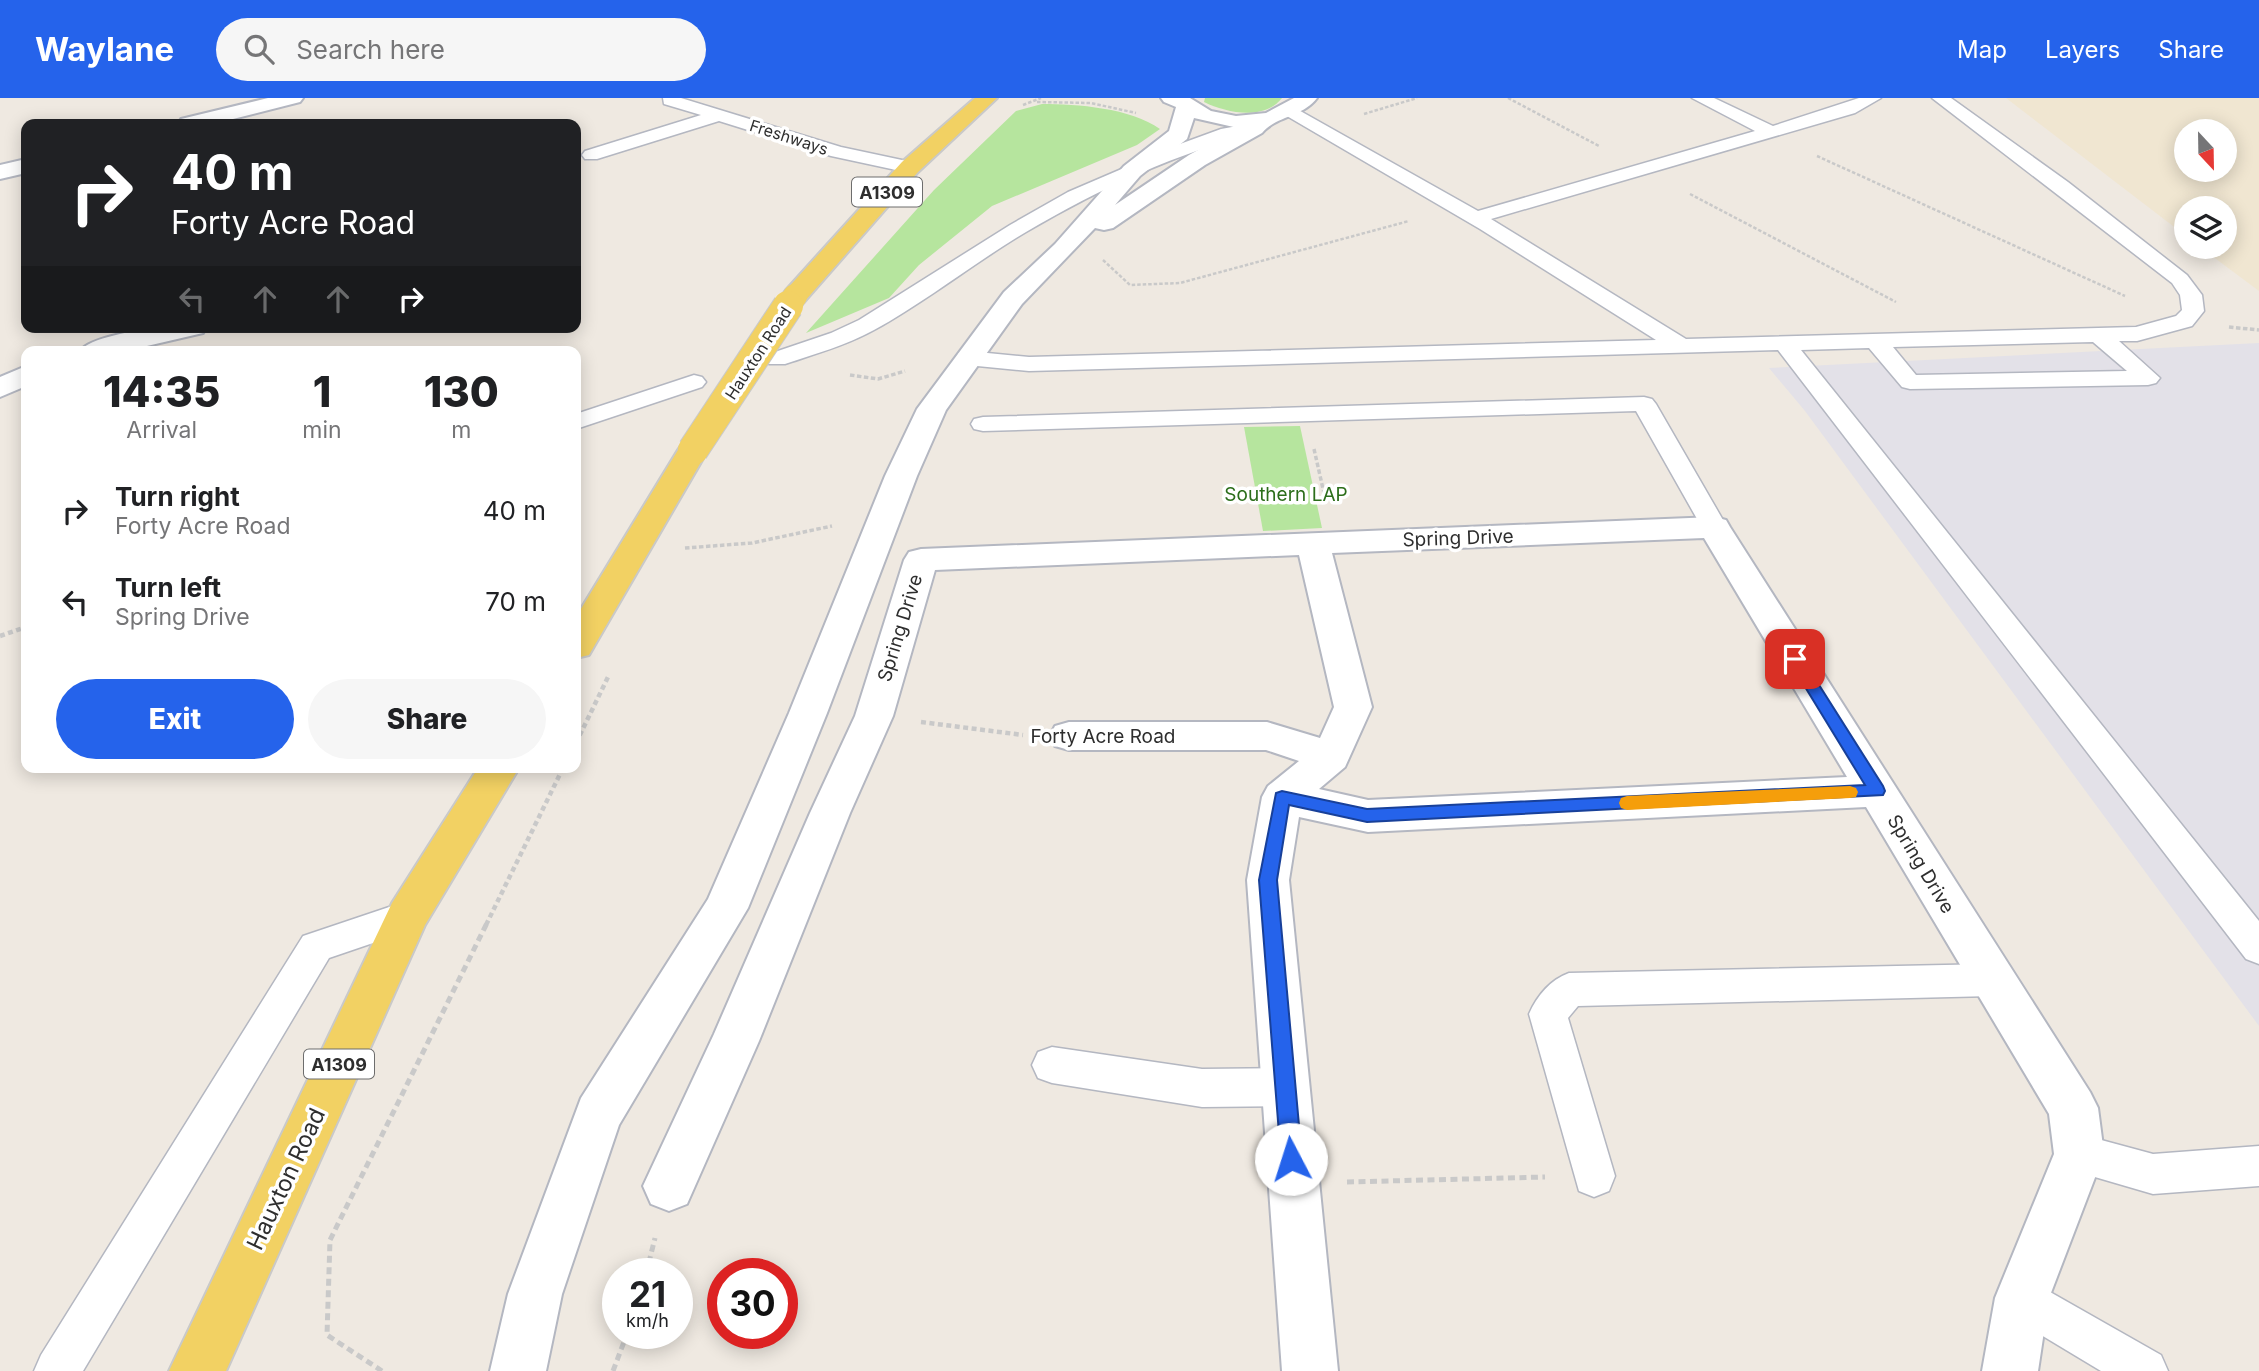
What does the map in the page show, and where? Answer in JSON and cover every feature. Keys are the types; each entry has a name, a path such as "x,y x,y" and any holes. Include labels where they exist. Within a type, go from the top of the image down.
{"main road":[{"name":"Hauxton Road","path":"581,638 693,450 795,296 911,167 987,98"},
{"name":"Hauxton Road","path":"197,1371 407,916 496,773"}],"street":[{"path":"209,119 293,98"},
{"path":"1065,249 1197,160 1257,125 1289,112 1307,98"},
{"path":"518,1371 535,1294 598,1115 726,908 808,713 901,476 932,409 1013,298 1065,249 1132,171 1178,134 1180,100 1210,117 1257,125"},
{"path":"0,172 21,167"},
{"path":"109,346 164,333"},
{"path":"0,388 21,378"},
{"name":"Spring Drive","path":"668,1186 735,1041 830,813 874,716 920,560 1713,527 2073,1108 2079,1154 2022,1298 2010,1371"},
{"path":"1310,1371 1268,880 1282,797 1331,757 1353,707 1324,544"},
{"name":"Forty Acre Road","path":"1069,736 1267,736 1331,757"},
{"path":"1282,797 1367,816 1877,791"}],"lane":[{"path":"1700,98 1770,132"},
{"path":"1468,213 1643,169 1849,109 1873,98"},
{"path":"967,358 1029,365 2137,334 2184,321 2193,311 2192,295 2180,279 2061,186 1940,98"},
{"name":"Freshways","path":"670,100 838,152 911,167"},
{"path":"1289,112 1384,162 1681,346"},
{"path":"591,155 719,115"},
{"path":"777,359 839,338 913,297 1017,229 1075,197 1227,133 1257,125"},
{"path":"913,297 939,263 1017,209 1061,185 1166,145"},
{"path":"1875,341 1910,382 2148,378 2098,335"},
{"path":"1784,343 2259,948"},
{"path":"581,420 694,382"},
{"path":"983,424 1644,404 1713,527"},
{"path":"57,1371 316,947 407,916"},
{"path":"1594,1176 1548,1014 1569,990 1992,980"},
{"path":"1052,1065 1202,1088 1285,1087"},
{"path":"2079,1154 2153,1174 2259,1167"},
{"path":"2022,1298 2145,1371"}],"path":[{"path":"1508,98 1907,308"},
{"path":"1770,132 2137,302"},
{"path":"1101,259 1130,285 1180,282 1468,213"},
{"path":"1307,414 1324,544"},
{"path":"0,636 21,629"},
{"name":"Forty Acre Road","path":"874,716 1020,735 1069,736"},
{"path":"382,1371 327,1335 330,1240 561,773"},
{"path":"1294,1183 1594,1176"},
{"path":"613,1371 621,1349"}],"shaded area":[{"path":"2006,98 2259,98 2259,291 2216,259 2237,259 2237,196 2174,196 2174,227"},
{"path":"2259,343 2259,1026 1805,411 1769,368"}],"green space":[{"path":"1205,98 1282,98 1265,110 1245,113 1213,106 1204,102"},
{"path":"1042,104 1087,106 1119,112 1160,129 1137,145 992,206 919,265 889,298 806,333 934,190 1016,111"},
{"name":"Southern LAP","path":"1300,426 1322,528 1263,531 1244,427"}],"slow traffic":[{"path":"1627,803 1850,792"}],"route":[{"path":"1291,1159 1268,880 1282,797 1367,816 1877,791 1795,659"}]}
